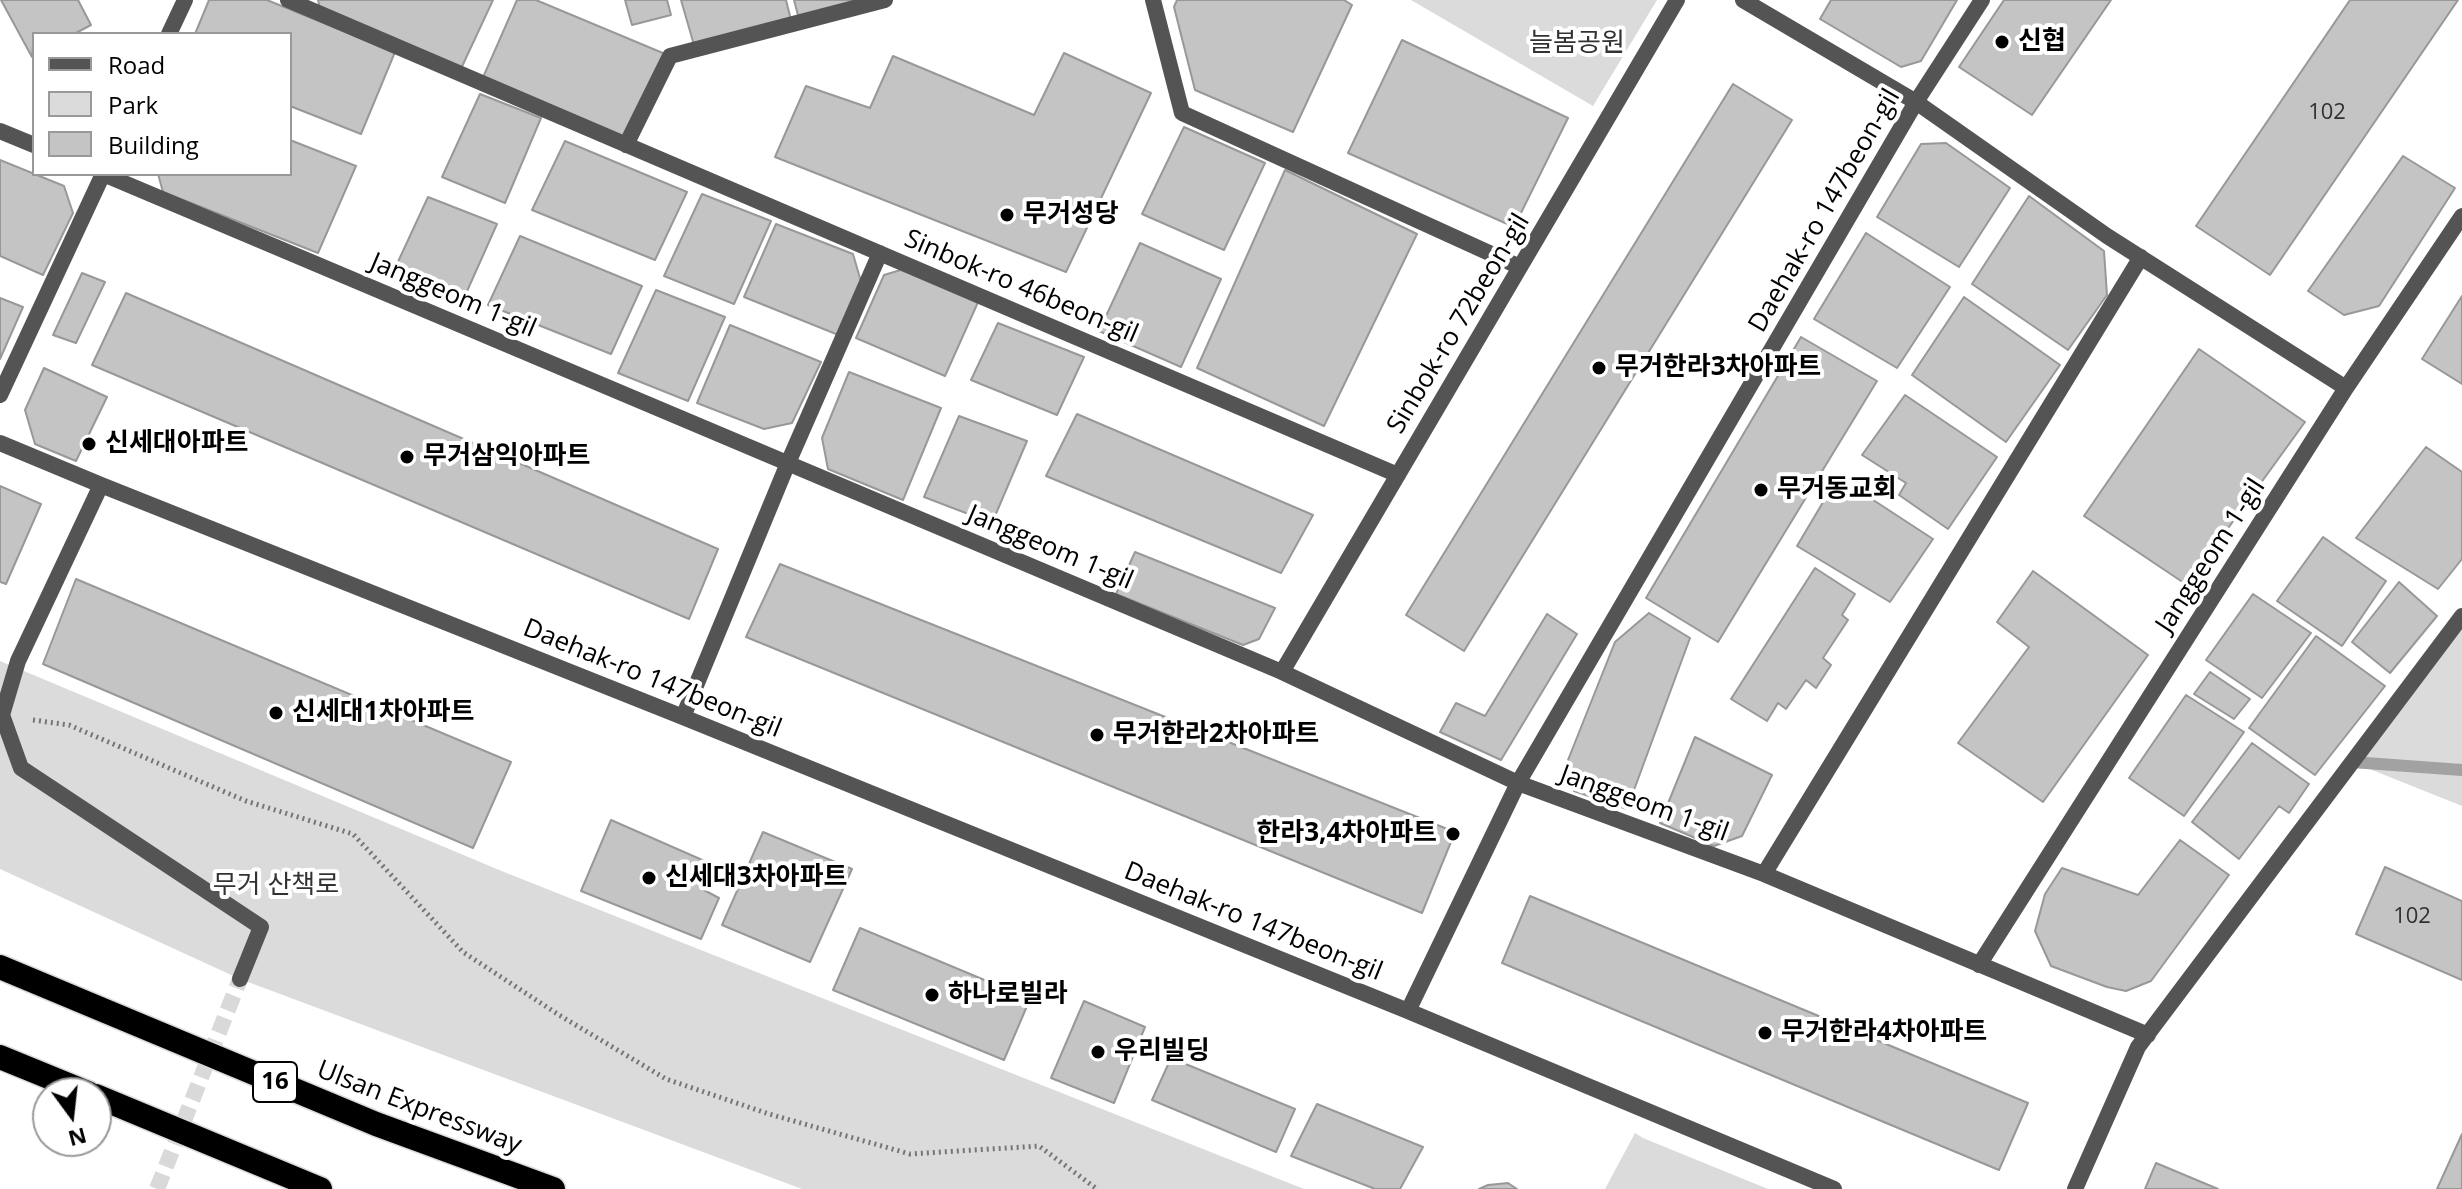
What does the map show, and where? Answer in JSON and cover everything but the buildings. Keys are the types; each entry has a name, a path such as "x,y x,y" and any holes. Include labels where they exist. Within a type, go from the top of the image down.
{"highway":[{"name":"Ulsan Expressway","path":"0,967 376,1124 553,1189"},
{"path":"0,1057 49,1077"},
{"path":"112,1103 320,1189"}],"street":[{"path":"170,32 185,0"},
{"name":"Sinbok-ro 46beon-gil","path":"288,0 1398,475"},
{"path":"626,145 670,56 885,0"},
{"path":"1153,0 1182,113 1520,267"},
{"name":"Sinbok-ro 72beon-gil","path":"1282,672 1677,0"},
{"path":"1743,0 1916,102 2141,257 2346,388"},
{"name":"Daehak-ro 147beon-gil","path":"0,443 1408,1011 1518,783 1916,102 1982,0"},
{"path":"0,131 32,144"},
{"path":"0,395 102,176"},
{"name":"Janggeom 1-gil","path":"108,176 1282,672 1518,783 1764,874 2148,1035"},
{"name":"Janggeom 1-gil","path":"1979,965 2346,388 2462,216"},
{"path":"683,717 788,463 880,253"},
{"path":"1764,874 2141,257"},
{"path":"101,485 18,661 2,715 21,768 261,927 240,979"},
{"path":"2075,1189 2138,1047 2462,616"},
{"path":"1408,1011 1834,1189"}],"path":[{"path":"2,715 69,725 246,801 353,834 463,952 559,1015 666,1079 769,1114 910,1154 1039,1146 1097,1189"}],"green space":[{"name":"늘봄공원","path":"1411,0 1657,0 1593,106"},
{"path":"2462,616 2462,806 2352,762"},
{"name":"무거 산책로","path":"0,661 504,872 1304,1189 802,1189 240,979 0,869"},
{"path":"1635,1133 1643,1138 1768,1189 1605,1189"}],"waterway":[{"path":"2352,762 2462,770"}],"tunnel":[{"path":"157,1189 240,979"}],"place":[{"name":"신협","path":"2002,42"},
{"name":"무거성당","path":"1007,215"},
{"name":"무거한라3차아파트","path":"1599,368"},
{"name":"신세대아파트","path":"89,444"},
{"name":"무거삼익아파트","path":"407,457"},
{"name":"무거동교회","path":"1761,490"},
{"name":"신세대1차아파트","path":"276,713"},
{"name":"무거한라2차아파트","path":"1097,735"},
{"name":"한라3,4차아파트","path":"1453,834"},
{"name":"신세대3차아파트","path":"649,878"},
{"name":"하나로빌라","path":"932,995"},
{"name":"무거한라4차아파트","path":"1765,1033"},
{"name":"우리빌딩","path":"1098,1052"}]}
